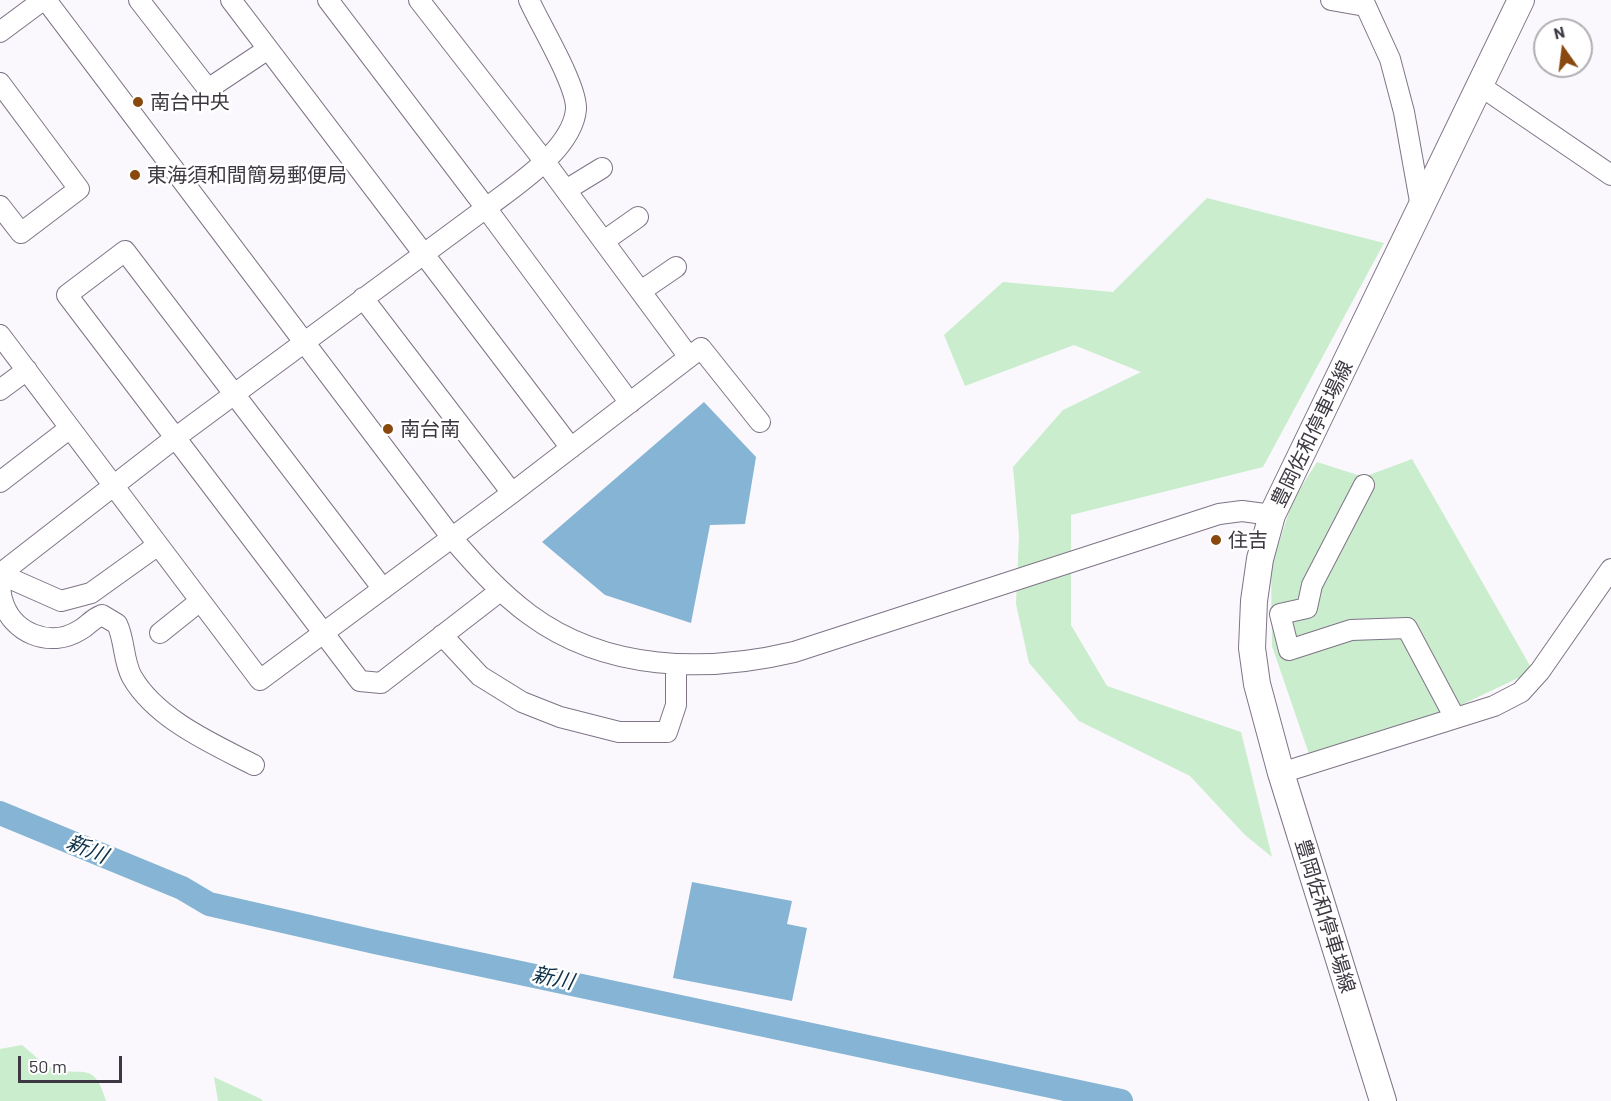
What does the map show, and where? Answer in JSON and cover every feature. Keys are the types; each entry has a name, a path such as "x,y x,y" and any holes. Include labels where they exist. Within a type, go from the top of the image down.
{"main road":[{"name":"豊岡佐和停車場線","path":"1383,1101 1261,704 1252,648 1258,570 1272,515 1521,0"}],"street":[{"path":"0,32 44,0 452,538 500,591 531,616 564,636 639,660 676,665 721,666 794,652 1219,514 1242,511 1272,515"},
{"path":"139,0 208,89 268,49"},
{"path":"231,0 571,448"},
{"path":"328,0 630,403"},
{"path":"419,0 545,162 689,357"},
{"path":"0,575 175,438 545,162 571,128 576,108 568,79 530,0"},
{"path":"1331,0 1364,3 1390,59 1404,112 1421,207"},
{"path":"0,83 79,189 21,233 0,206"},
{"path":"1479,85 1611,175"},
{"path":"566,190 602,168"},
{"path":"604,242 638,217"},
{"path":"383,589 125,250 67,295 322,634 360,681 381,683 500,591"},
{"path":"641,291 676,267"},
{"path":"363,298 513,492"},
{"path":"0,334 260,680 452,538 701,348 760,422"},
{"path":"0,390 27,370"},
{"path":"0,482 70,428"},
{"path":"1364,485 1312,585 1307,608 1280,614 1289,650 1352,630 1407,628 1455,718"},
{"path":"0,575 61,601 91,593 158,545"},
{"path":"1281,773 1494,706 1521,692 1540,671 1611,570"},
{"path":"0,575 2,599 15,624 35,636 51,640 81,630 89,621 102,615 117,624 132,676 153,702 192,734 254,765"},
{"path":"160,633 201,602"},
{"path":"442,635 480,676 522,702 560,717 619,732 667,732 676,705 676,665"}],"green space":[{"path":"1207,198 1384,243 1263,467 1071,515 1071,625 1107,686 1241,732 1272,857 1245,835 1190,776 1079,721 1029,663 1016,604 1019,536 1013,467 1063,410 1141,372 1074,345 965,386 944,335 1003,282 1113,292"},
{"path":"1412,459 1533,671 1461,705 1309,754 1272,646 1271,567 1293,500 1317,462 1364,477"},
{"path":"22,1045 52,1068 91,1074 101,1087 106,1101 0,1101 0,1049"},
{"path":"214,1077 261,1099 263,1101 218,1101"}],"water":[{"path":"704,402 756,457 745,524 710,525 691,623 605,595 542,542"},
{"path":"692,882 792,901 787,924 807,928 792,1001 673,978"}],"waterway":[{"name":"新川","path":"0,813 182,888 209,904 375,942 1121,1101"}],"place":[{"name":"南台中央","path":"138,102"},
{"name":"東海須和間簡易郵便局","path":"135,175"},
{"name":"南台南","path":"388,429"},
{"name":"住吉","path":"1216,540"}]}
